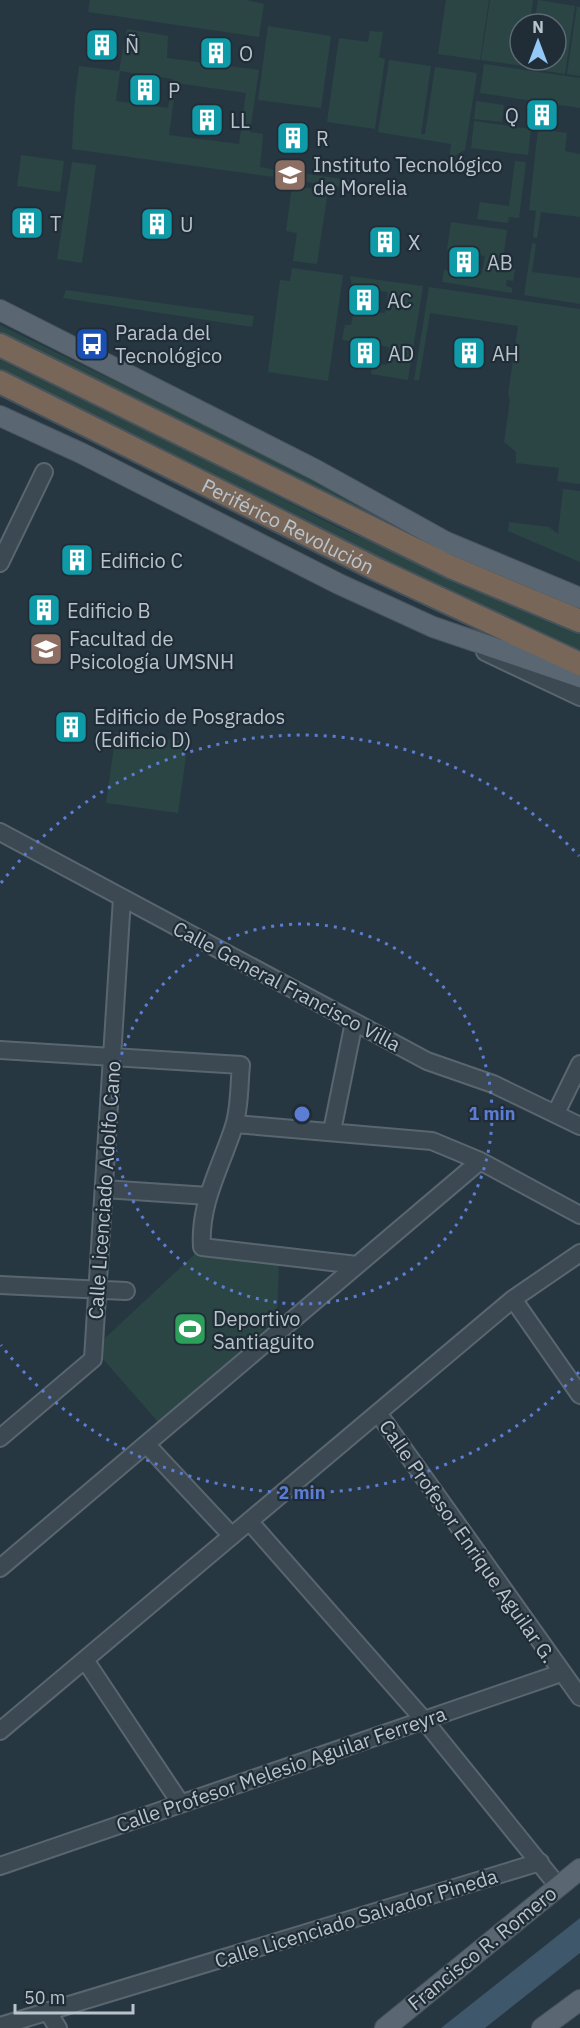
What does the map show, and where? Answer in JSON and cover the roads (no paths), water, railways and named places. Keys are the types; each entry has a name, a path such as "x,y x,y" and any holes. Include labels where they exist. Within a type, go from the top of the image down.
{"highway":[{"name":"Periférico Revolución","path":"0,345 451,567 580,621"},
{"name":"Periférico Revolución","path":"0,382 368,565 580,664"}],"main road":[{"path":"0,310 316,470 446,542 580,598"},
{"path":"0,416 81,453 339,584 433,627 580,677"},
{"name":"Francisco R. Romero","path":"385,2028 580,1869"},
{"path":"542,2028 580,2000"}],"street":[{"path":"0,563 44,472"},
{"path":"433,627 580,697"},
{"name":"Calle General Francisco Villa","path":"0,832 427,1060 493,1084 580,1125"},
{"name":"Calle Licenciado Adolfo Cano","path":"0,1438 93,1359 122,898"},
{"path":"332,1131 354,1022"},
{"path":"0,1050 241,1065 235,1124 208,1196 201,1226 202,1247 357,1265"},
{"path":"556,1113 580,1065"},
{"path":"235,1124 432,1141 480,1161 580,1215"},
{"path":"0,1568 480,1161"},
{"path":"104,1189 208,1196"},
{"path":"0,1731 513,1299 580,1253"},
{"path":"0,1285 126,1291"},
{"path":"513,1299 580,1395"},
{"name":"Calle Profesor Enrique Aguilar G.","path":"378,1413 580,1697"},
{"path":"146,1444 232,1536"},
{"path":"249,1521 424,1720 558,1886"},
{"path":"85,1660 181,1804"},
{"name":"Calle Profesor Melesio Aguilar Ferreyra","path":"0,1866 561,1673"},
{"name":"Calle Licenciado Salvador Pineda","path":"0,2026 540,1862"},
{"path":"47,2011 58,2028"}],"water":[{"path":"580,1918 580,1953 485,2028 441,2028"}],"place":[{"name":"Ñ","path":"102,45"},
{"name":"O","path":"216,53"},
{"name":"P","path":"145,90"},
{"name":"Q","path":"542,115"},
{"name":"LL","path":"207,120"},
{"name":"R","path":"293,138"},
{"name":"Instituto Tecnológico de Morelia","path":"290,175"},
{"name":"T","path":"27,223"},
{"name":"U","path":"157,224"},
{"name":"X","path":"385,242"},
{"name":"AB","path":"464,262"},
{"name":"AC","path":"364,300"},
{"name":"Parada del Tecnológico","path":"92,344"},
{"name":"AD","path":"365,353"},
{"name":"AH","path":"469,353"},
{"name":"Edificio C","path":"77,560"},
{"name":"Edificio B","path":"44,610"},
{"name":"Facultad de Psicología UMSNH","path":"46,649"},
{"name":"Edificio de Posgrados (Edificio D)","path":"71,727"},
{"name":"Deportivo Santiaguito","path":"190,1329"}]}
